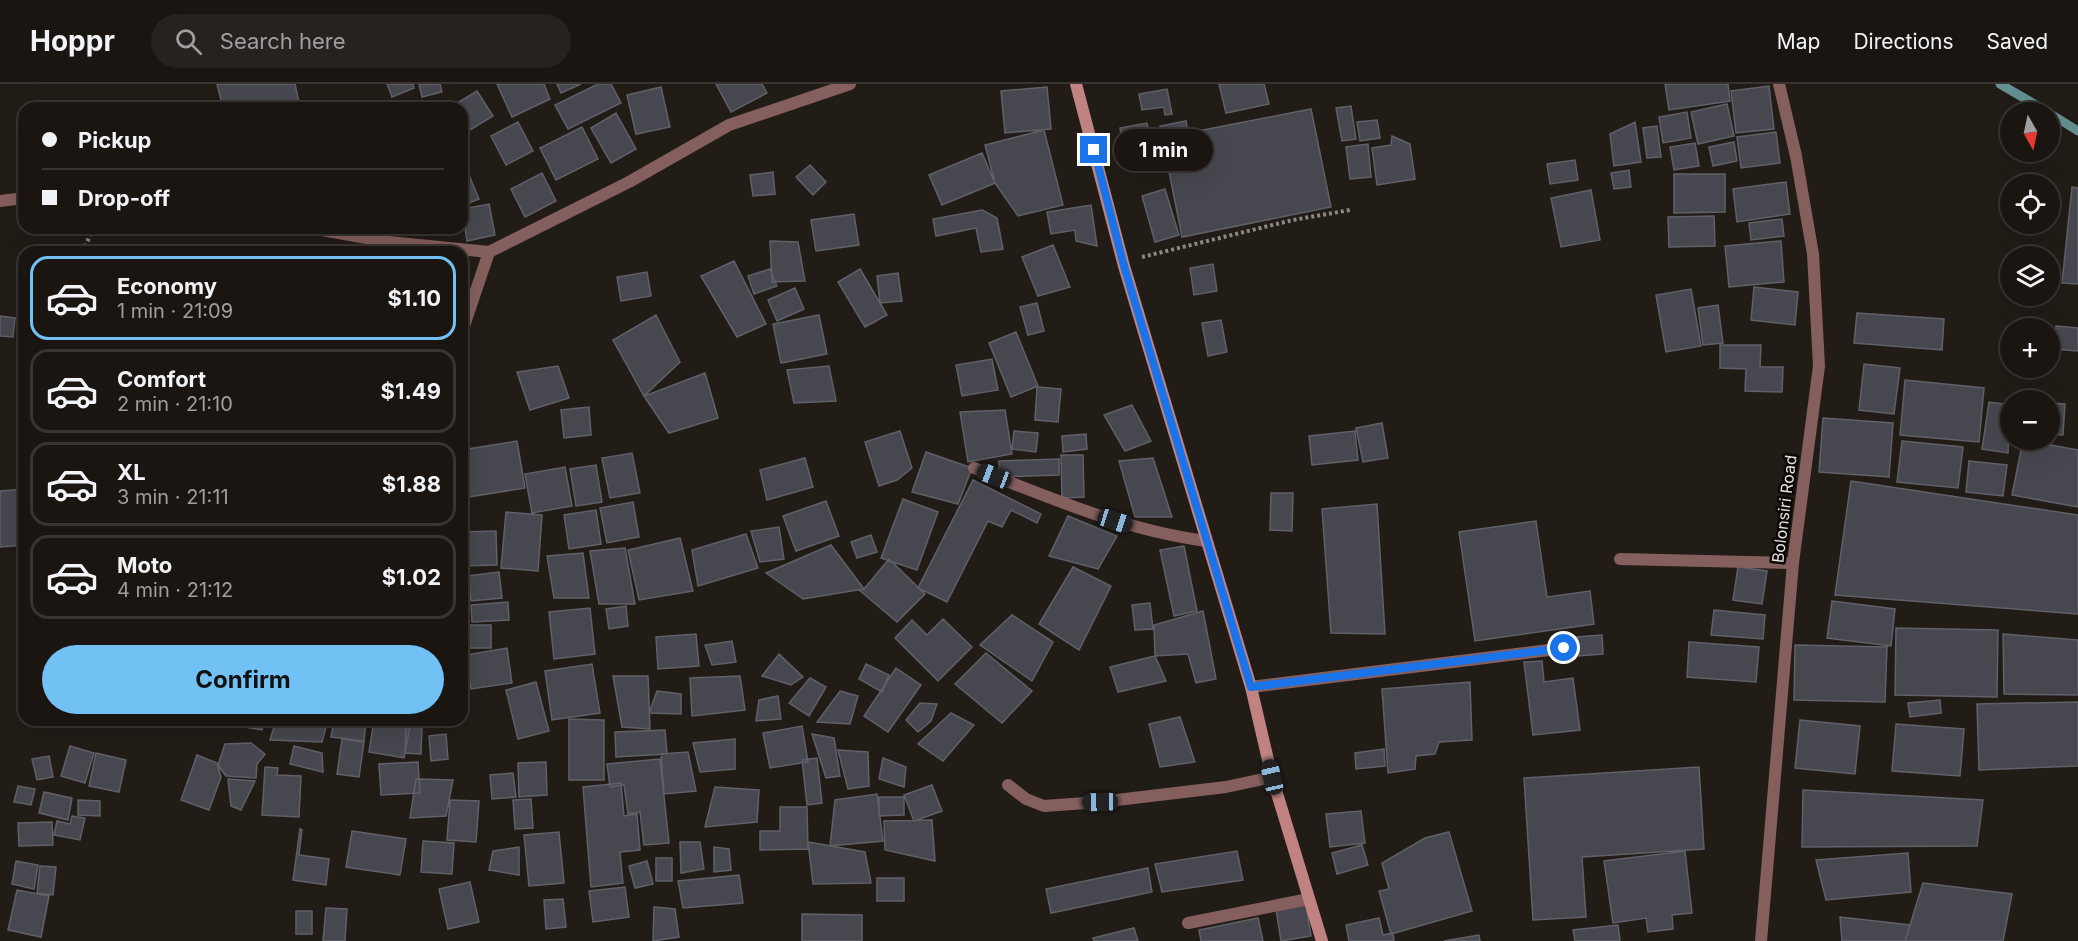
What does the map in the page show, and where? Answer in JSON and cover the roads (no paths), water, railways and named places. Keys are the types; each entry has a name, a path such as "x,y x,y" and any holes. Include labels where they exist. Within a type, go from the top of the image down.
{"main road":[{"path":"1076,84 1124,261 1251,687 1272,777 1322,941"}],"street":[{"path":"468,250 489,252 629,182 729,125 850,84"},
{"name":"Bolonsiri Road","path":"1761,941 1793,563 1819,366 1813,254 1796,156 1779,84"},
{"path":"0,201 18,199"},
{"path":"344,234 429,246"},
{"path":"468,314 489,252"},
{"path":"974,468 1081,510 1132,526 1206,541"},
{"path":"1620,559 1793,563"},
{"path":"1251,687 1564,648"},
{"path":"1008,785 1026,799 1044,806 1100,802 1226,787 1272,777"},
{"path":"1188,923 1309,899"}],"waterway":[{"path":"2000,84 2031,102"},
{"path":"2060,120 2078,131"}]}
